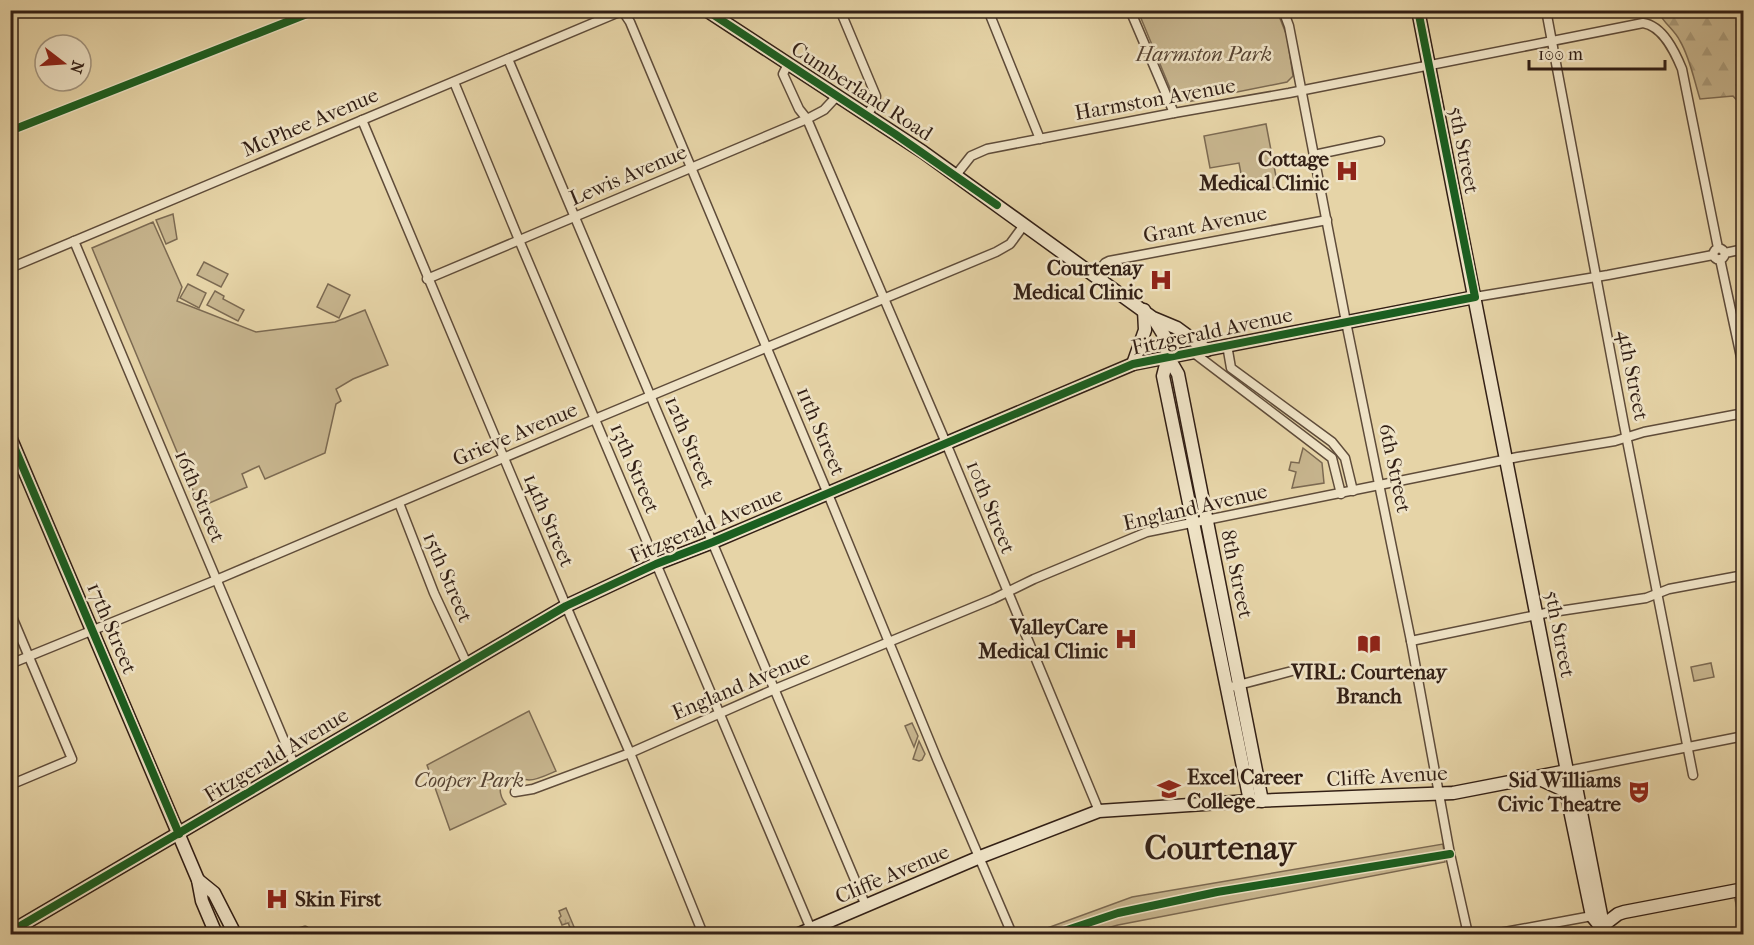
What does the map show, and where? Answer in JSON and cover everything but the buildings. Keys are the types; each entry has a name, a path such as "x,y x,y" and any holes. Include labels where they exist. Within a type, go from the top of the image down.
{"street":[{"name":"Cumberland Road","path":"706,10 867,115 1149,314 1177,328 1208,350"},
{"path":"840,10 876,96 875,103 867,115"},
{"path":"988,10 1040,139"},
{"path":"1130,10 1174,113"},
{"name":"6th Street","path":"1283,10 1289,26 1411,641 1450,854 1468,934"},
{"name":"5th Street","path":"1418,10 1538,615 1567,771 1566,791 1592,916 1602,931"},
{"name":"4th Street","path":"1546,10 1595,277 1693,775"},
{"name":"McPhee Avenue","path":"10,268 622,11"},
{"name":"11th Street","path":"622,11 630,22 692,168 940,767 1012,934"},
{"name":"Harmston Avenue","path":"956,176 971,156 980,151 1174,113 1302,91 1643,23 1653,26 1668,43 1682,69 1719,254"},
{"name":"12th Street","path":"508,59 866,906"},
{"name":"10th Street","path":"789,64 783,74 799,109 807,119 884,298 1099,811"},
{"name":"13th Street","path":"454,82 812,932"},
{"name":"Lewis Avenue","path":"427,279 807,119 824,111 837,96"},
{"name":"14th Street","path":"362,120 427,279 630,753 703,934"},
{"path":"1314,155 1380,141"},
{"name":"Grant Avenue","path":"1095,276 1108,261 1327,220"},
{"name":"Grieve Avenue","path":"10,664 216,580 1003,249 1013,241 1024,225"},
{"name":"16th Street","path":"74,241 294,764"},
{"name":"Fitzgerald Avenue","path":"10,932 566,606 656,564 828,494 1133,364 1475,297 1743,249"},
{"path":"1719,254 1743,371"},
{"path":"1133,364 1144,336 1149,314"},
{"name":"8th Street","path":"1149,314 1165,337 1168,357 1163,376 1240,683 1256,801"},
{"path":"1227,345 1231,368 1332,442 1345,458 1353,491"},
{"path":"1194,353 1332,458 1341,494"},
{"name":"England Avenue","path":"515,792 533,789 630,753 775,689 1147,532 1743,413"},
{"name":"17th Street","path":"10,437 179,834 198,880 202,901 216,934"},
{"name":"15th Street","path":"399,503 434,593 466,664"},
{"name":"8th Street","path":"1199,521 1209,606 1235,735 1256,801"},
{"path":"1411,641 1538,615 1646,598 1669,589 1743,575"},
{"path":"10,612 72,759 10,785"},
{"path":"1227,688 1292,671"},
{"name":"Cliffe Avenue","path":"799,934 812,932 980,857 1099,811 1256,801 1440,794 1743,736"},
{"name":"5th Street","path":"1567,771 1576,787 1601,915 1602,931"},
{"path":"1535,777 1566,791"},
{"name":"17th Street","path":"198,880 213,893 235,934"},
{"path":"1602,931 1618,914 1743,889"},
{"path":"1494,934 1592,916"},
{"path":"294,934 305,931"}],"green space":[{"name":"Harmston Park","path":"1138,11 1277,11 1287,36 1293,76 1287,82 1187,102 1176,98"},
{"path":"1658,11 1740,11 1737,15 1744,21 1743,118 1741,105 1733,96 1700,99 1689,62 1678,37"},
{"path":"1266,124 1278,187 1261,190 1259,186 1244,189 1239,163 1210,168 1204,136"},
{"path":"173,214 177,239 166,244 156,220"},
{"path":"153,222 182,287 177,301 256,332 335,322 365,310 388,365 353,379 336,389 341,401 336,404 325,453 265,479 259,466 242,474 247,487 200,507 92,248"},
{"path":"204,262 228,274 221,287 197,275"},
{"path":"188,284 206,293 199,308 180,298"},
{"path":"328,284 350,295 339,318 317,307"},
{"path":"215,291 224,296 223,299 244,310 238,321 207,305"},
{"path":"1303,448 1322,463 1324,483 1292,488 1296,472 1289,470 1291,462 1299,463"},
{"path":"1711,663 1714,677 1694,681 1691,667"},
{"name":"Cooper Park","path":"529,711 556,771 532,780 513,776 506,778 502,781 500,788 506,804 450,830 427,765"},
{"path":"912,723 918,736 914,747 905,726"},
{"path":"919,741 925,754 919,761 913,759"},
{"path":"1443,844 1445,862 1118,925 1085,934 1031,934 1132,897"},
{"path":"1743,897 1744,934 1742,934 1735,899"},
{"path":"566,908 577,934 573,934 568,923 562,925 559,918 561,916 559,911"}],"cycle path":[{"path":"10,131 317,10"},
{"path":"706,10 895,134 997,205"},
{"path":"10,932 566,606 656,564 1133,364 1475,297 1418,10"},
{"path":"10,437 179,834"},
{"path":"1055,934 1118,913 1217,892 1450,854"}],"place":[{"name":"Cottage Medical Clinic","path":"1347,171"},
{"name":"Courtenay Medical Clinic","path":"1161,280"},
{"name":"ValleyCare Medical Clinic","path":"1126,639"},
{"name":"VIRL: Courtenay Branch","path":"1369,644"},
{"name":"Excel Career College","path":"1169,789"},
{"name":"Sid Williams Civic Theatre","path":"1639,792"},
{"name":"Skin First","path":"277,899"}],"district":[{"name":"Courtenay","path":"1220,847"}]}
